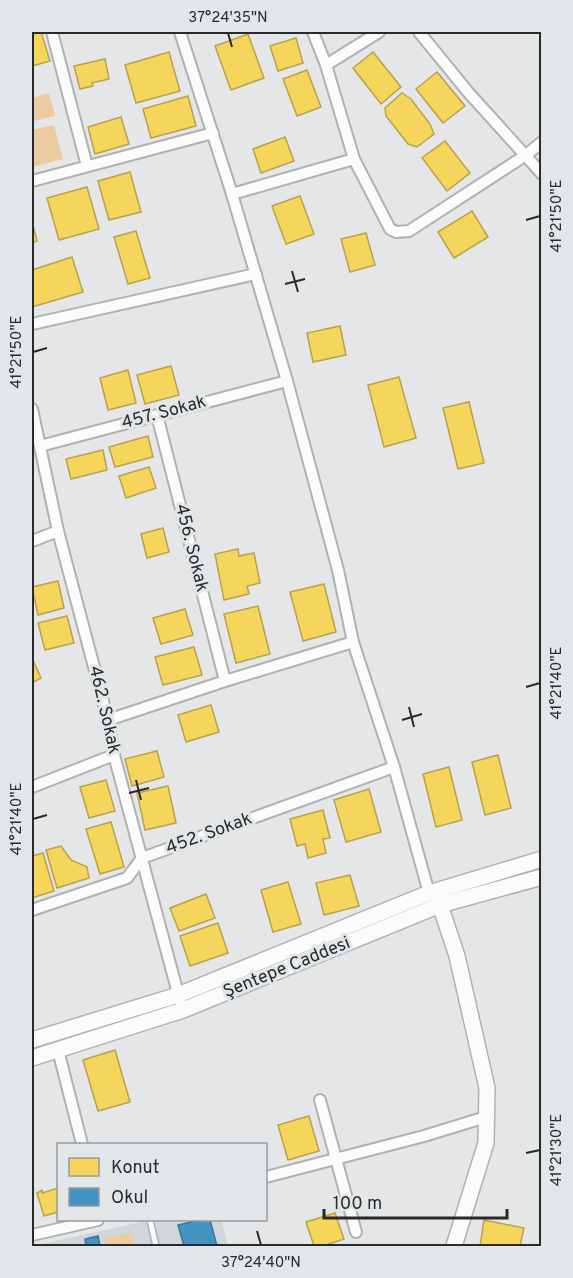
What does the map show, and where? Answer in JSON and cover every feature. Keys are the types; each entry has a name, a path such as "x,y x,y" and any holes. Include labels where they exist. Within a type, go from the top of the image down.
{"street":[{"path":"52,32 87,166"},
{"path":"180,32 232,194 287,381 338,570 353,642 394,767 429,893"},
{"path":"313,32 326,65 354,159 390,229 396,232 410,231 526,155 542,142"},
{"path":"326,65 379,32"},
{"path":"419,32 468,92 542,174"},
{"path":"32,181 213,133"},
{"path":"232,194 354,159"},
{"path":"32,324 256,274"},
{"name":"457. Sokak","path":"40,446 287,381"},
{"name":"462. Sokak","path":"32,409 58,531 108,720 114,755 183,1010"},
{"name":"456. Sokak","path":"157,415 225,681"},
{"path":"32,541 58,531"},
{"path":"108,720 353,642"},
{"path":"32,787 114,755"},
{"name":"452. Sokak","path":"32,910 127,878 142,858 394,767"},
{"path":"32,1040 178,995 429,893 542,859"},
{"name":"Şentepe Caddesi","path":"32,1058 183,1010 440,905 542,877"},
{"path":"440,905 457,956 487,1089 486,1143 454,1246"},
{"path":"58,1050 82,1143"},
{"path":"320,1100 338,1159 356,1232"},
{"path":"267,1177 486,1118"},
{"path":"32,1235 94,1221"}],"lane":[{"path":"150,1221 156,1246"}],"shaded area":[{"path":"49,93 55,116 35,121 32,98"},
{"path":"54,125 63,159 32,167 32,130"},
{"path":"146,1221 221,1221 228,1246 32,1246"},
{"path":"131,1233 134,1246 107,1246 105,1238"}],"building: Konut":[{"path":"32,32 41,32 50,61 32,66"},
{"path":"248,34 264,78 231,90 215,46"},
{"path":"296,38 303,63 278,71 270,46"},
{"path":"169,52 180,91 136,103 125,65"},
{"path":"373,52 401,87 381,104 353,68"},
{"path":"105,59 109,79 80,89 74,66"},
{"path":"307,70 321,107 297,116 283,79"},
{"path":"437,72 465,106 443,123 416,89"},
{"path":"402,93 411,99 430,124 434,134 417,147 408,144 386,116 385,108"},
{"path":"188,96 196,126 151,138 143,109"},
{"path":"121,117 129,144 95,154 88,127"},
{"path":"285,137 294,161 261,173 253,149"},
{"path":"445,141 470,173 447,191 422,158"},
{"path":"130,172 141,212 109,220 98,181"},
{"path":"87,187 99,229 59,240 47,198"},
{"path":"300,196 314,234 286,244 272,206"},
{"path":"472,211 488,237 454,258 438,232"},
{"path":"32,221 37,241 32,243"},
{"path":"136,231 150,278 128,284 114,237"},
{"path":"366,233 375,265 350,272 341,239"},
{"path":"72,257 83,292 32,307 32,270"},
{"path":"340,326 346,355 313,362 307,333"},
{"path":"171,366 179,395 145,404 137,375"},
{"path":"128,370 136,403 108,410 100,378"},
{"path":"399,377 416,438 384,447 368,385"},
{"path":"469,402 484,463 458,469 443,408"},
{"path":"148,436 153,457 115,467 109,447"},
{"path":"103,450 107,470 71,479 66,459"},
{"path":"149,467 156,488 126,498 119,476"},
{"path":"163,528 169,552 147,558 141,534"},
{"path":"238,549 239,556 254,553 260,583 247,586 249,594 224,600 215,554"},
{"path":"58,581 64,608 38,615 32,587"},
{"path":"324,584 336,632 303,641 290,592"},
{"path":"258,606 270,654 236,663 224,614"},
{"path":"185,609 193,635 161,644 153,618"},
{"path":"67,616 74,643 45,650 38,623"},
{"path":"194,647 202,675 163,685 155,657"},
{"path":"32,658 41,678 32,683"},
{"path":"211,705 219,732 186,742 178,715"},
{"path":"157,751 164,777 132,786 125,759"},
{"path":"498,755 511,808 485,815 472,762"},
{"path":"449,767 462,820 436,827 423,774"},
{"path":"106,780 115,811 89,818 80,787"},
{"path":"168,786 176,823 145,830 137,793"},
{"path":"369,789 381,832 346,842 334,800"},
{"path":"323,810 330,838 323,839 326,853 308,858 305,844 297,846 290,819"},
{"path":"111,822 124,867 100,874 86,829"},
{"path":"61,846 71,860 87,867 89,878 57,888 46,850"},
{"path":"43,853 54,891 32,898 32,856"},
{"path":"350,875 359,906 324,915 316,883"},
{"path":"288,882 301,924 273,932 261,890"},
{"path":"206,894 215,918 179,931 170,908"},
{"path":"218,923 228,953 190,966 180,936"},
{"path":"115,1050 130,1102 98,1111 83,1060"},
{"path":"309,1116 319,1151 288,1160 278,1125"},
{"path":"57,1188 57,1212 44,1216 37,1193 42,1190 42,1193"},
{"path":"335,1213 344,1239 323,1246 314,1246 306,1222"},
{"path":"484,1220 524,1228 520,1246 480,1246"}],"building: Okul":[{"path":"195,1221 210,1221 217,1246 184,1246 178,1225"},
{"path":"98,1236 100,1246 86,1246 85,1239"}]}
